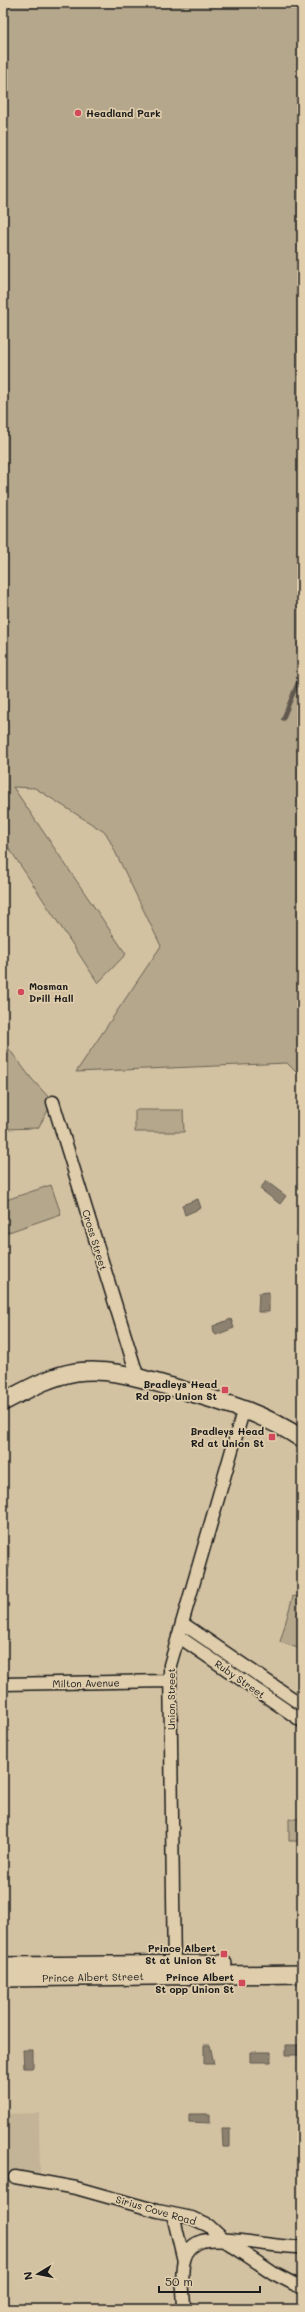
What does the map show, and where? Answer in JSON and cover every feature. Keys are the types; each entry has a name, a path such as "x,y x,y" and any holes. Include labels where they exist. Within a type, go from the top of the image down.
{"street":[{"name":"Cross Street","path":"53,1102 138,1378"},
{"path":"3,1402 47,1380 67,1374 104,1370 244,1408 269,1418 302,1439"},
{"name":"Union Street","path":"174,1970 174,1827 169,1681 170,1665 244,1408"},
{"name":"Ruby Street","path":"182,1623 302,1705"},
{"name":"Ruby Street","path":"178,1636 302,1721"},
{"name":"Milton Avenue","path":"3,1684 169,1681"},
{"name":"Prince Albert Street","path":"3,1978 302,1963"},
{"name":"Prince Albert Street","path":"3,1966 302,1974"},
{"name":"Sirius Cove Road","path":"15,2177 76,2188 173,2215 192,2218 203,2223 224,2240 273,2272 302,2288"},
{"path":"173,2215 184,2260 184,2309"},
{"path":"184,2260 187,2252 201,2241 224,2240 273,2246 302,2247"}],"shaded area":[{"path":"3,3 302,3 302,1078 287,1063 76,1072 161,946 106,833 35,788 13,787 126,954 98,983 3,839 3,789 6,787 3,787"},
{"path":"3,1041 31,1078 53,1102 38,1128 3,1129"},
{"path":"135,1110 183,1110 184,1132 135,1132"},
{"path":"266,1181 286,1196 280,1204 260,1189"},
{"path":"51,1185 61,1214 3,1234 3,1201"},
{"path":"198,1199 201,1208 185,1215 182,1205"},
{"path":"297,1231 302,1231 302,1293"},
{"path":"269,1292 269,1312 258,1312 259,1293"},
{"path":"231,1319 234,1328 216,1335 214,1333 213,1326"},
{"path":"3,1546 9,1546 9,1568 3,1568"},
{"path":"293,1596 302,1598 301,1649 280,1642"},
{"path":"289,1819 302,1819 302,1841 289,1841"},
{"path":"204,2045 210,2045 214,2064 204,2064"},
{"path":"286,2045 302,2045 302,2055 286,2055"},
{"path":"23,2050 33,2050 33,2068 24,2068"},
{"path":"250,2052 271,2052 271,2062 250,2062"},
{"path":"39,2113 40,2177 3,2169 3,2114"},
{"path":"189,2114 210,2114 210,2123 189,2122"},
{"path":"222,2129 230,2129 230,2147 223,2147"}],"waterway":[{"path":"283,719 302,672"}],"place":[{"name":"Headland Park","path":"78,113"},
{"name":"Mosman Drill Hall","path":"21,992"},
{"name":"Bradleys Head Rd opp Union St","path":"225,1390"},
{"name":"Bradleys Head Rd at Union St","path":"272,1437"},
{"name":"Prince Albert St at Union St","path":"224,1954"},
{"name":"Prince Albert St opp Union St","path":"242,1983"}]}
